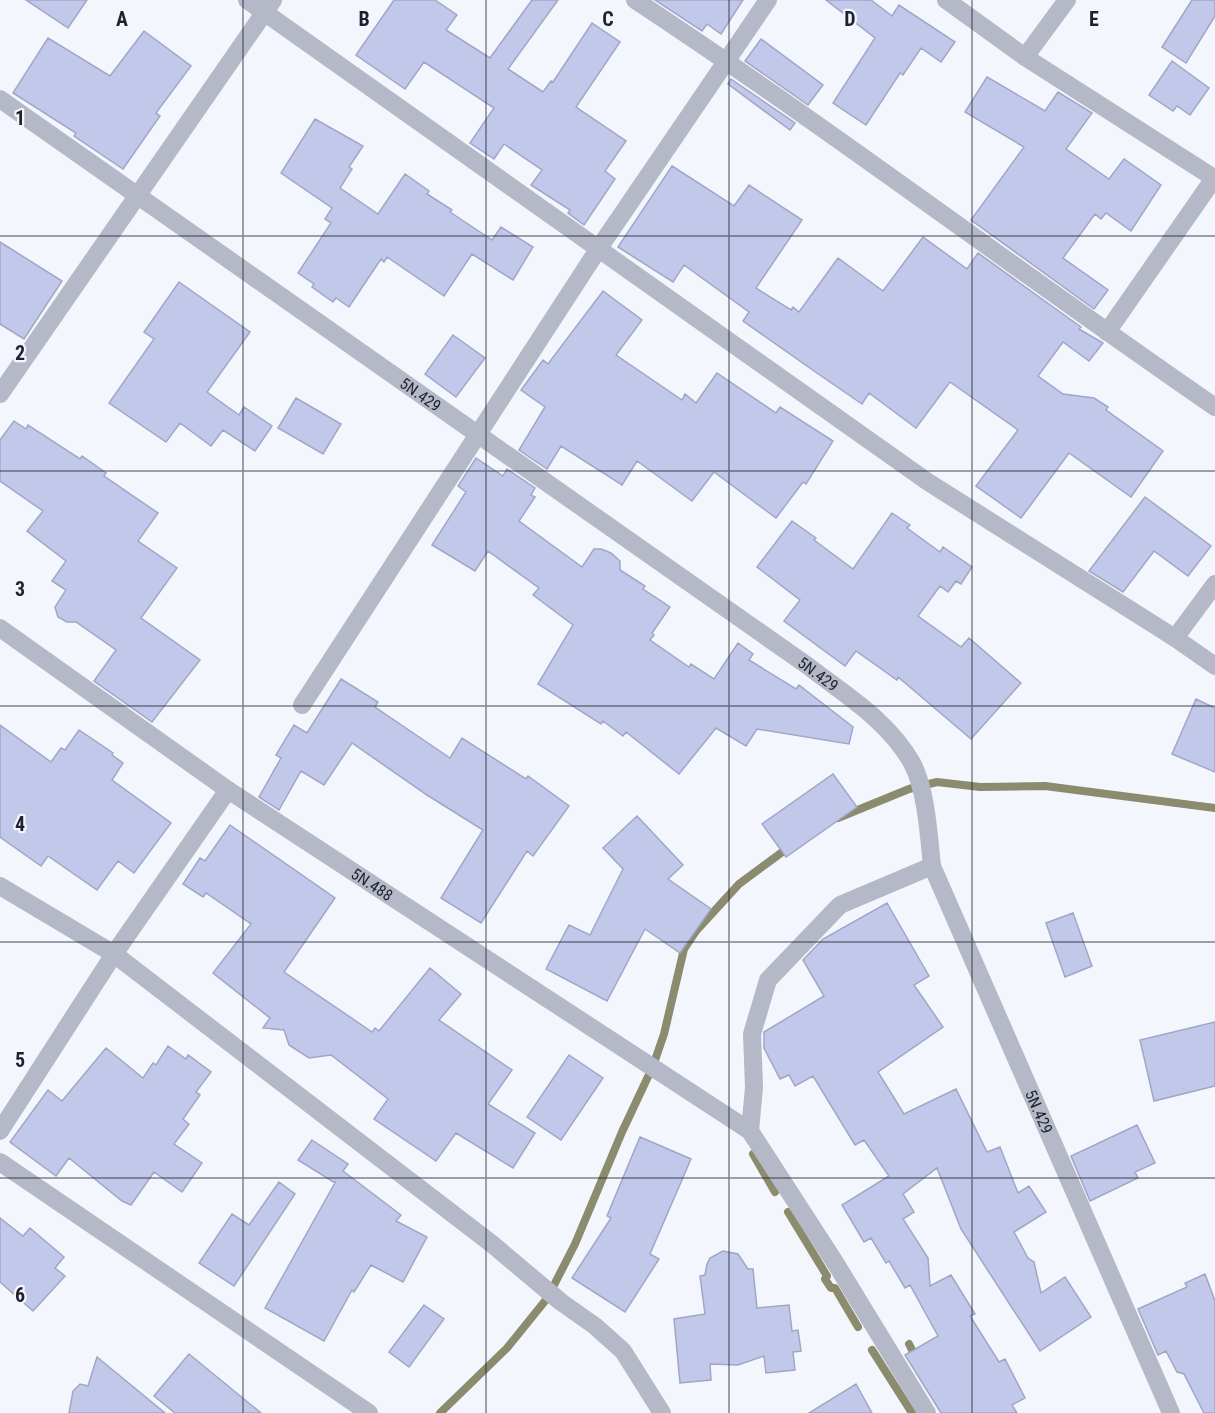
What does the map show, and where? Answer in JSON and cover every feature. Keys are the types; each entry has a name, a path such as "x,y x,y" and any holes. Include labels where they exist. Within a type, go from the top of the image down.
{"street":[{"path":"247,0 269,6 599,248 928,482 1175,638 1215,666"},
{"path":"635,0 728,61 1107,332 1215,406"},
{"path":"302,705 599,248 768,0"},
{"path":"946,0 1025,57 1215,177 1107,332"},
{"path":"1025,57 1067,0"},
{"path":"0,394 269,6"},
{"name":"5N.429","path":"0,99 477,436 808,666 881,721 912,764 924,802 932,866 1172,1413"},
{"path":"1175,638 1215,584"},
{"name":"5N.488","path":"0,628 228,790 750,1131"},
{"path":"0,1131 114,954 228,790"},
{"path":"927,1413 836,1264 750,1131 754,1087 752,1034 768,980 840,905 932,866"},
{"path":"0,886 114,954 483,1237 561,1302 595,1326 623,1351 662,1413"},
{"path":"0,1162 369,1413"}],"building":[{"path":"26,0 87,0 68,28"},
{"path":"394,0 435,0 457,15 446,30 490,58 532,0 558,0 508,69 543,92 551,81 553,82 592,23 620,42 576,107 626,141 605,171 615,179 584,225 568,213 570,210 531,185 542,170 504,144 494,159 470,143 494,108 424,62 405,89 356,55"},
{"path":"655,0 743,0 721,34 707,24 702,31"},
{"path":"826,0 871,0 892,16 899,5 955,42 941,62 921,48 903,75 900,73 866,125 833,103 875,38"},
{"path":"1192,0 1215,0 1215,16 1186,63 1162,47"},
{"path":"144,31 191,66 156,113 160,116 123,169 74,136 76,133 13,93 48,38 110,76"},
{"path":"761,39 823,85 808,105 745,61"},
{"path":"1172,61 1209,88 1190,115 1177,106 1173,111 1149,95"},
{"path":"987,77 1045,111 1058,92 1092,113 1066,149 1109,179 1124,159 1161,185 1131,231 1106,213 1101,219 1095,214 1063,258 1108,290 1094,309 971,220 1024,147 965,112"},
{"path":"731,79 795,123 790,130 728,84"},
{"path":"315,119 363,146 349,167 352,169 340,188 378,214 405,174 429,191 427,194 452,210 450,212 492,240 501,227 533,247 513,280 472,254 444,296 387,257 384,262 381,259 349,307 336,298 333,302 312,287 314,284 298,273 331,223 325,219 332,208 281,173"},
{"path":"672,166 734,206 749,185 802,220 756,288 791,310 793,307 799,312 838,258 883,291 923,237 967,269 978,253 1081,327 1079,329 1103,343 1089,361 1063,342 1038,376 1063,394 1094,398 1108,407 1106,410 1163,451 1131,497 1069,453 1021,518 976,486 1018,430 950,382 916,428 869,393 862,404 814,371 743,321 749,312 684,265 673,282 618,247"},
{"path":"0,242 62,281 24,339 0,324"},
{"path":"179,282 250,332 207,392 239,415 244,407 272,426 255,451 223,430 211,446 180,423 166,442 109,403 154,339 144,332"},
{"path":"603,291 642,320 616,355 682,400 685,394 696,403 717,373 776,413 780,407 833,441 806,484 803,482 776,518 714,472 692,501 637,461 622,485 561,446 547,469 519,450 545,407 521,390 543,360 548,364"},
{"path":"453,335 485,358 456,397 425,374"},
{"path":"296,398 341,424 323,454 278,428"},
{"path":"14,421 26,429 28,425 80,459 82,456 106,473 104,476 158,513 138,541 177,568 141,618 200,660 152,722 94,681 116,650 76,622 67,622 58,617 55,607 66,590 52,581 66,561 27,531 43,511 0,481 0,440"},
{"path":"476,458 503,476 507,469 535,488 531,495 535,497 519,521 582,567 594,549 611,553 620,561 620,570 645,586 643,589 670,607 652,633 654,635 650,640 689,667 691,664 714,679 738,643 753,654 749,660 796,689 799,685 853,727 849,744 757,729 746,746 716,728 679,774 626,732 623,736 603,721 601,724 538,684 573,625 533,595 539,588 488,551 475,571 432,545 466,492 458,486"},
{"path":"1145,497 1211,546 1188,576 1154,551 1123,592 1089,571"},
{"path":"892,513 910,525 907,528 940,552 943,547 972,567 961,584 956,581 948,592 940,586 918,616 961,647 969,638 1021,683 971,739 898,677 897,680 856,651 845,666 784,621 800,600 757,567 792,521 853,569"},
{"path":"341,679 378,702 375,707 450,758 462,738 526,779 528,776 569,806 533,856 527,851 481,923 441,898 483,830 427,795 352,743 324,785 301,771 279,810 259,797 281,758 276,755 294,725 307,733"},
{"path":"1196,699 1215,708 1215,772 1172,754"},
{"path":"0,725 51,762 61,748 65,750 79,730 113,753 112,755 123,763 112,780 171,823 134,873 118,861 97,890 48,856 41,866 0,837"},
{"path":"833,774 857,807 786,857 762,824"},
{"path":"637,816 683,865 668,879 711,909 680,953 645,929 607,1001 546,969 569,925 590,935 623,869 603,848"},
{"path":"230,825 335,898 284,972 372,1032 375,1028 379,1031 430,968 461,994 439,1020 512,1070 488,1104 535,1133 513,1168 456,1133 436,1161 374,1119 388,1099 331,1055 309,1058 289,1045 284,1030 263,1028 270,1018 213,973 251,924 206,893 203,897 183,884 200,858 205,861"},
{"path":"887,903 929,976 914,985 943,1027 878,1072 904,1114 956,1089 987,1152 1000,1147 1018,1193 1029,1186 1046,1212 1014,1232 1028,1258 1034,1262 1041,1293 1065,1277 1091,1317 1040,1351 961,1229 937,1168 903,1194 914,1212 903,1219 928,1258 930,1286 951,1275 975,1314 970,1316 999,1362 1005,1359 1025,1398 1012,1405 1017,1413 941,1413 905,1355 938,1336 910,1285 905,1288 889,1261 886,1263 871,1238 864,1242 842,1205 889,1176 864,1140 855,1145 813,1076 795,1086 789,1075 780,1079 764,1048 764,1032 824,996 803,960 823,939"},
{"path":"1073,913 1092,966 1065,977 1046,923"},
{"path":"1215,1022 1215,1086 1154,1101 1140,1040"},
{"path":"168,1046 186,1059 188,1055 211,1072 196,1092 200,1095 183,1119 189,1124 174,1144 202,1163 182,1192 154,1172 131,1205 122,1201 69,1158 56,1176 10,1142 48,1090 62,1101 106,1048 143,1078 153,1063 156,1065"},
{"path":"569,1055 603,1078 561,1140 527,1117"},
{"path":"1137,1125 1155,1163 1135,1172 1138,1178 1090,1201 1071,1156"},
{"path":"640,1137 691,1159 650,1254 659,1259 625,1312 572,1278 611,1218 607,1216"},
{"path":"312,1140 348,1164 343,1171 401,1215 396,1221 427,1237 403,1282 371,1265 354,1292 352,1290 324,1341 265,1308 335,1183 298,1160"},
{"path":"279,1182 295,1194 234,1286 199,1263 232,1214 249,1225"},
{"path":"0,1218 23,1236 30,1228 64,1257 55,1268 65,1276 33,1311 0,1282"},
{"path":"723,1251 738,1254 748,1269 753,1269 757,1308 789,1305 792,1331 798,1330 801,1351 793,1352 795,1370 766,1373 764,1356 738,1365 710,1364 711,1380 680,1383 674,1319 705,1314 700,1276 705,1275 710,1258"},
{"path":"1205,1274 1215,1301 1215,1413 1204,1413 1184,1374 1177,1372 1166,1351 1158,1355 1138,1309 1187,1287 1185,1283"},
{"path":"424,1305 444,1319 409,1367 389,1352"},
{"path":"189,1354 261,1413 175,1413 154,1396"},
{"path":"97,1357 165,1413 69,1413 73,1391 80,1384 88,1386"},
{"path":"856,1384 872,1413 809,1413"}],"waterway":[{"path":"838,818 909,789 937,782 980,787 1045,786 1215,808"},
{"path":"440,1413 507,1348 545,1301 553,1287 575,1244 622,1132 653,1066 664,1034 684,949 696,931 739,884 789,847"},
{"path":"753,1154 775,1192"},
{"path":"788,1212 827,1276 825,1279 831,1288 835,1288 858,1327"},
{"path":"909,1344 917,1360"},
{"path":"872,1350 912,1413"}]}
